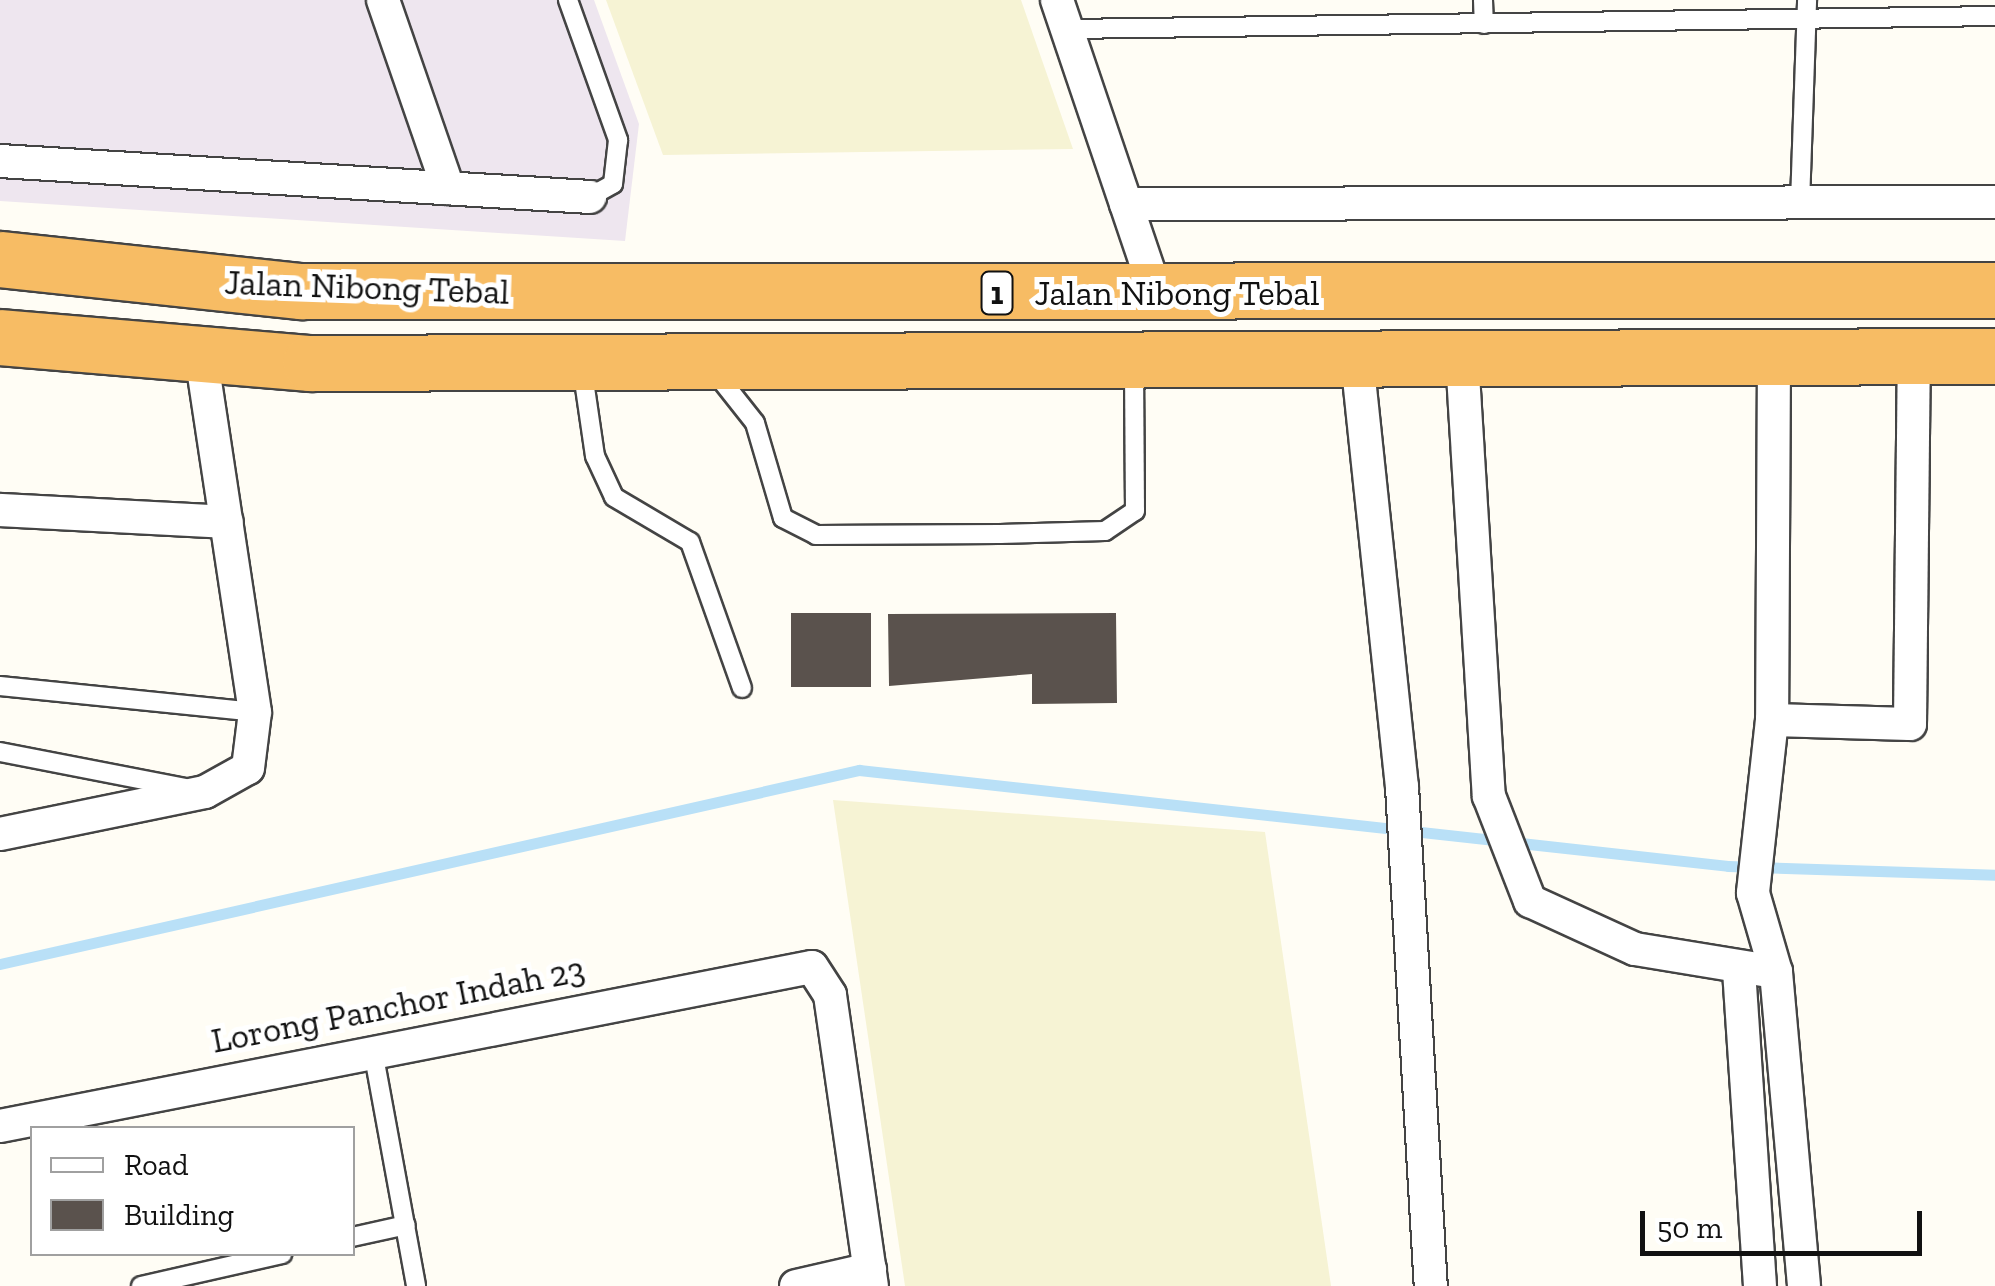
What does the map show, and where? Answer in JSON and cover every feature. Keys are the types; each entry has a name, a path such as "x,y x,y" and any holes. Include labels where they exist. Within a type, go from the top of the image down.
{"highway":[{"name":"Jalan Nibong Tebal","path":"0,259 301,291 1995,290"},
{"name":"Jalan Nibong Tebal","path":"0,337 201,354 581,362 1995,356"}],"street":[{"path":"383,0 448,188"},
{"path":"1062,15 1156,293"},
{"path":"0,161 590,197"},
{"path":"1126,204 1995,202"},
{"path":"0,834 205,792 248,768 254,712 201,354"},
{"path":"1772,720 1910,724 1914,356"},
{"path":"1774,357 1772,720 1754,885 1776,972 1804,1286"},
{"path":"1357,358 1402,788 1431,1286"},
{"path":"1462,358 1489,796 1530,902 1634,949 1740,970 1776,972"},
{"path":"0,510 227,522"},
{"name":"Lorong Panchor Indah 23","path":"0,1126 812,967 830,996 871,1277"},
{"path":"1740,970 1760,1286"},
{"path":"796,1286 871,1277"}],"lane":[{"path":"568,0 618,140 612,184 590,197"},
{"path":"1483,0 1484,24"},
{"path":"1800,203 1806,0"},
{"path":"1062,15 1484,24 1995,16"},
{"path":"706,361 755,423 783,518 816,535 871,535 1105,531 1136,512 1134,360"},
{"path":"581,362 595,456 614,498 690,542 742,688"},
{"path":"0,686 254,712"},
{"path":"0,752 205,792"},
{"path":"373,1051 416,1286"},
{"path":"355,1236 406,1225"},
{"path":"140,1286 273,1256"}],"shaded area":[{"path":"0,0 594,0 639,124 625,241 0,201"},
{"path":"606,0 1021,0 1073,149 663,155"},
{"path":"833,800 1265,832 1331,1286 905,1286"}],"building":[{"path":"791,613 871,613 871,687 791,687"},
{"path":"1116,613 1117,703 1032,704 1032,674 889,686 888,614"}],"waterway":[{"path":"0,964 859,770 1728,866 1995,875"}]}
